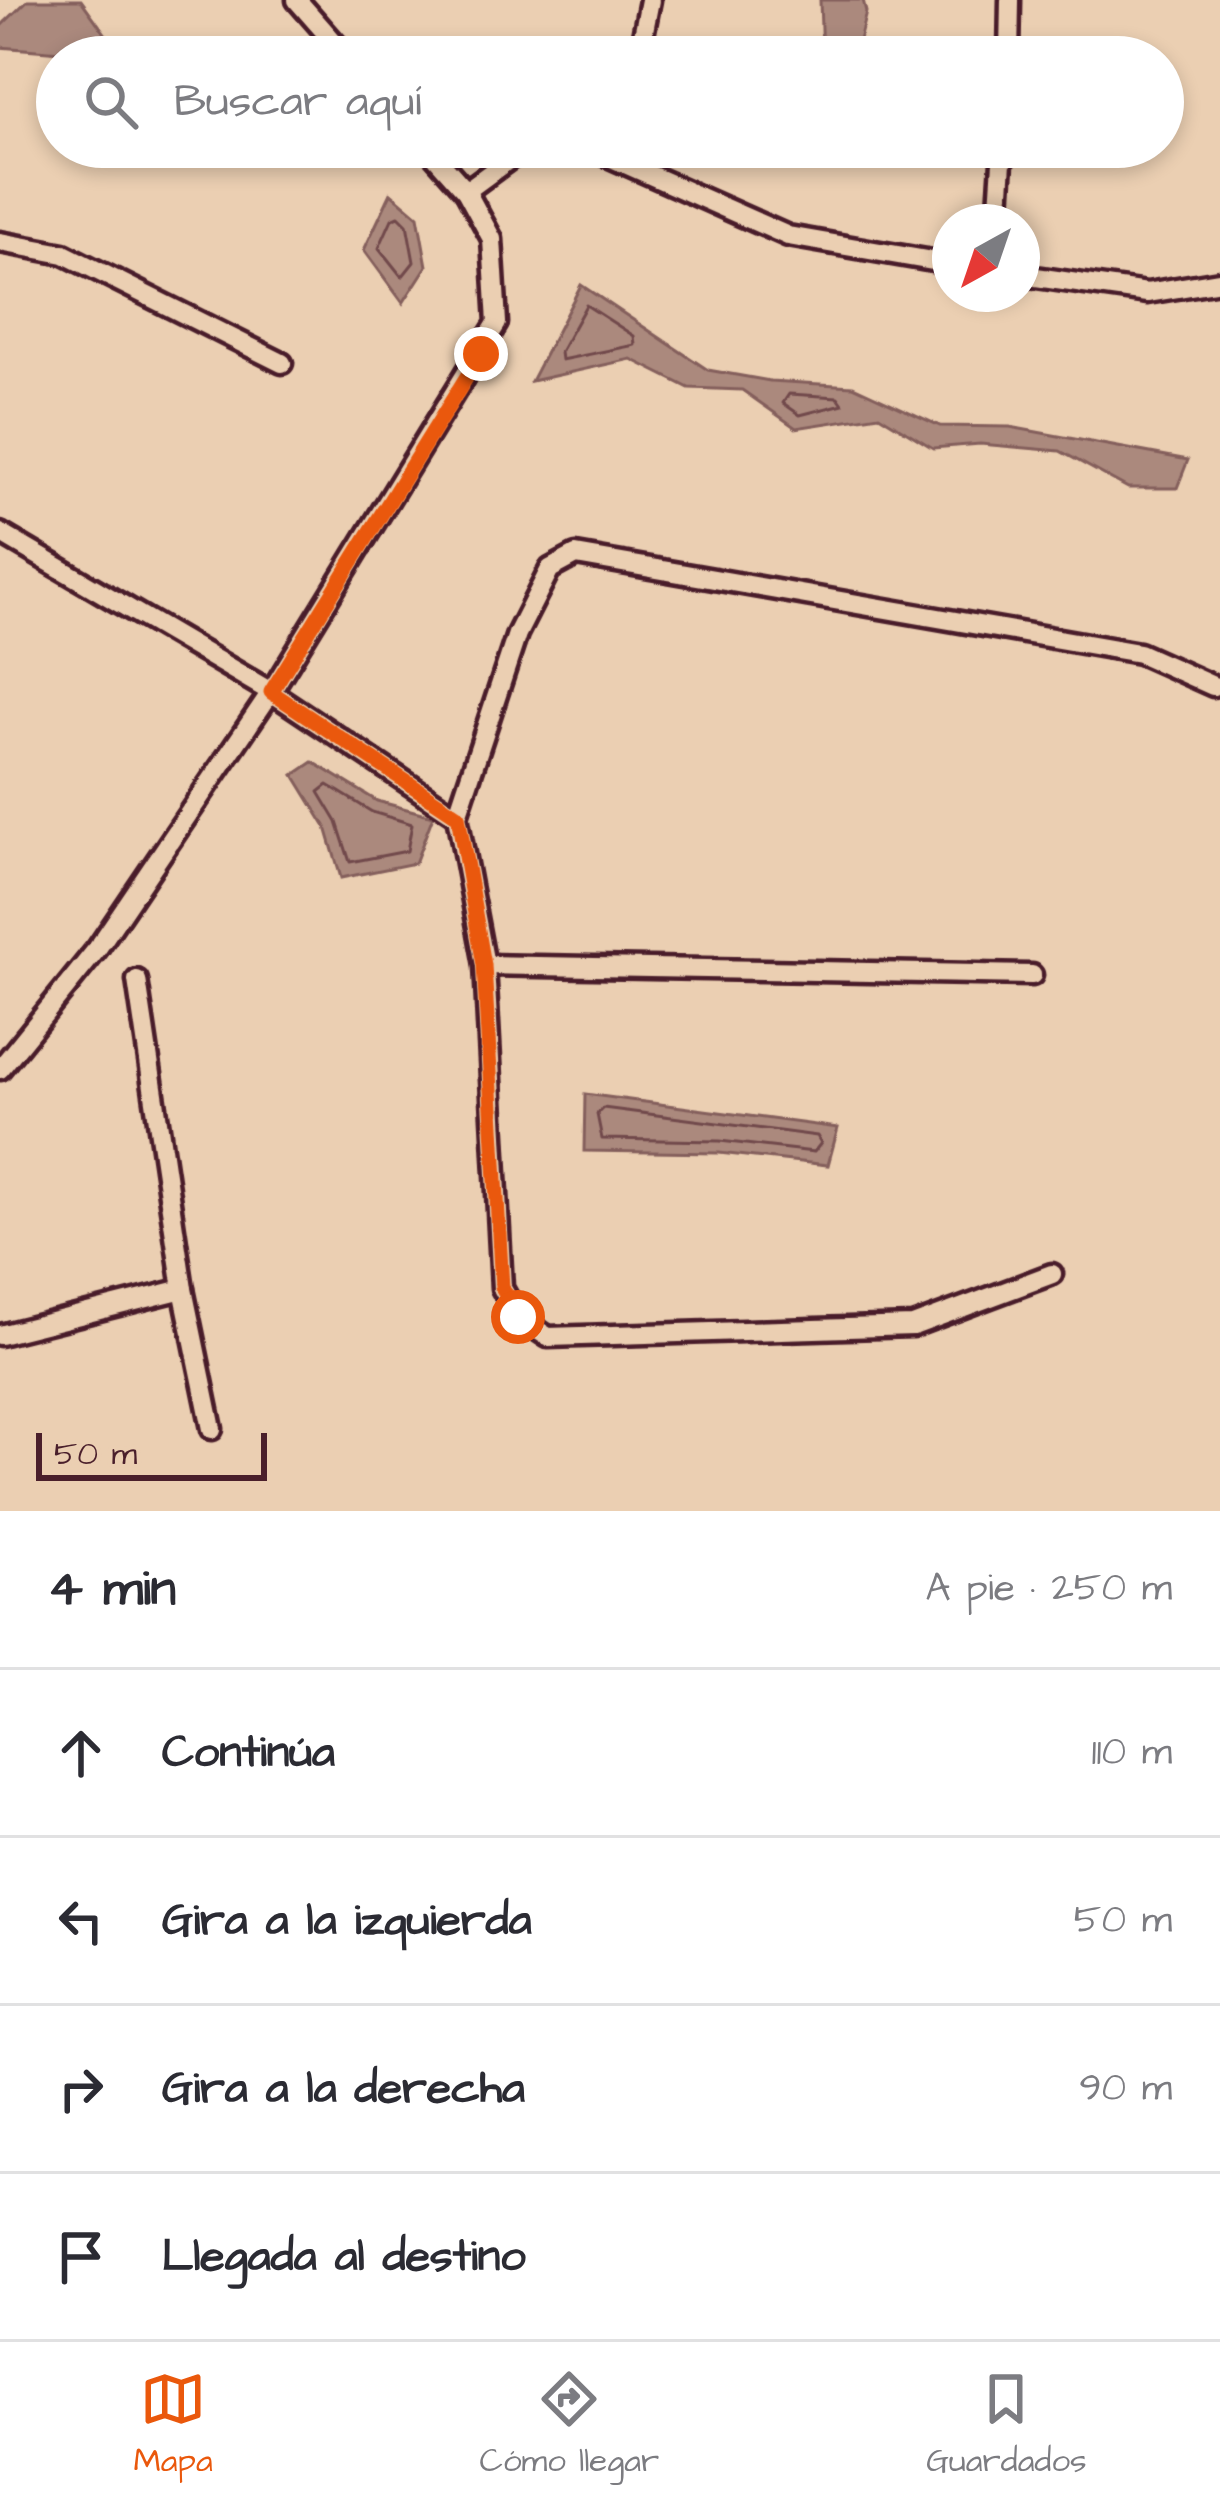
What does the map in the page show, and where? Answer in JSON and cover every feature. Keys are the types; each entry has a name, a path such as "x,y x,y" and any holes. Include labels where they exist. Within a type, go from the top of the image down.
{"lane":[{"path":"297,0 329,36"},
{"path":"643,36 650,0"},
{"path":"1009,36 1010,0"},
{"path":"0,1069 97,949 271,692 497,323 492,239 466,191 446,168"},
{"path":"466,191 497,168"},
{"path":"634,168 788,236 932,261"},
{"path":"999,204 1002,168"},
{"path":"0,242 64,254 282,363"},
{"path":"1040,278 1147,293 1220,281"},
{"path":"0,533 271,692 458,816"},
{"path":"1052,1274 913,1326 548,1337 518,1317 502,1288 484,965 458,816 517,634 550,569 576,555 1139,653 1213,686"},
{"path":"484,965 1032,975"},
{"path":"137,980 183,1289 212,1430"},
{"path":"0,1335 183,1289"}],"water":[{"path":"28,0 81,0 107,36 36,36 36,50 0,47 0,27"},
{"path":"820,0 863,0 866,12 860,36 821,36"},
{"path":"391,193 418,216 427,266 403,303 364,250"},
{"path":"581,285 708,370 770,381 853,386 940,426 1010,427 1188,460 1177,488 1128,488 1060,451 980,444 933,448 879,415 796,428 742,390 689,388 631,359 531,381"},
{"path":"313,762 377,801 433,816 415,863 341,878 326,827 294,775"},
{"path":"585,1094 838,1128 828,1165 719,1153 584,1151"}],"route":[{"path":"481,354 271,692 458,816 484,965 502,1288 518,1317"}]}
